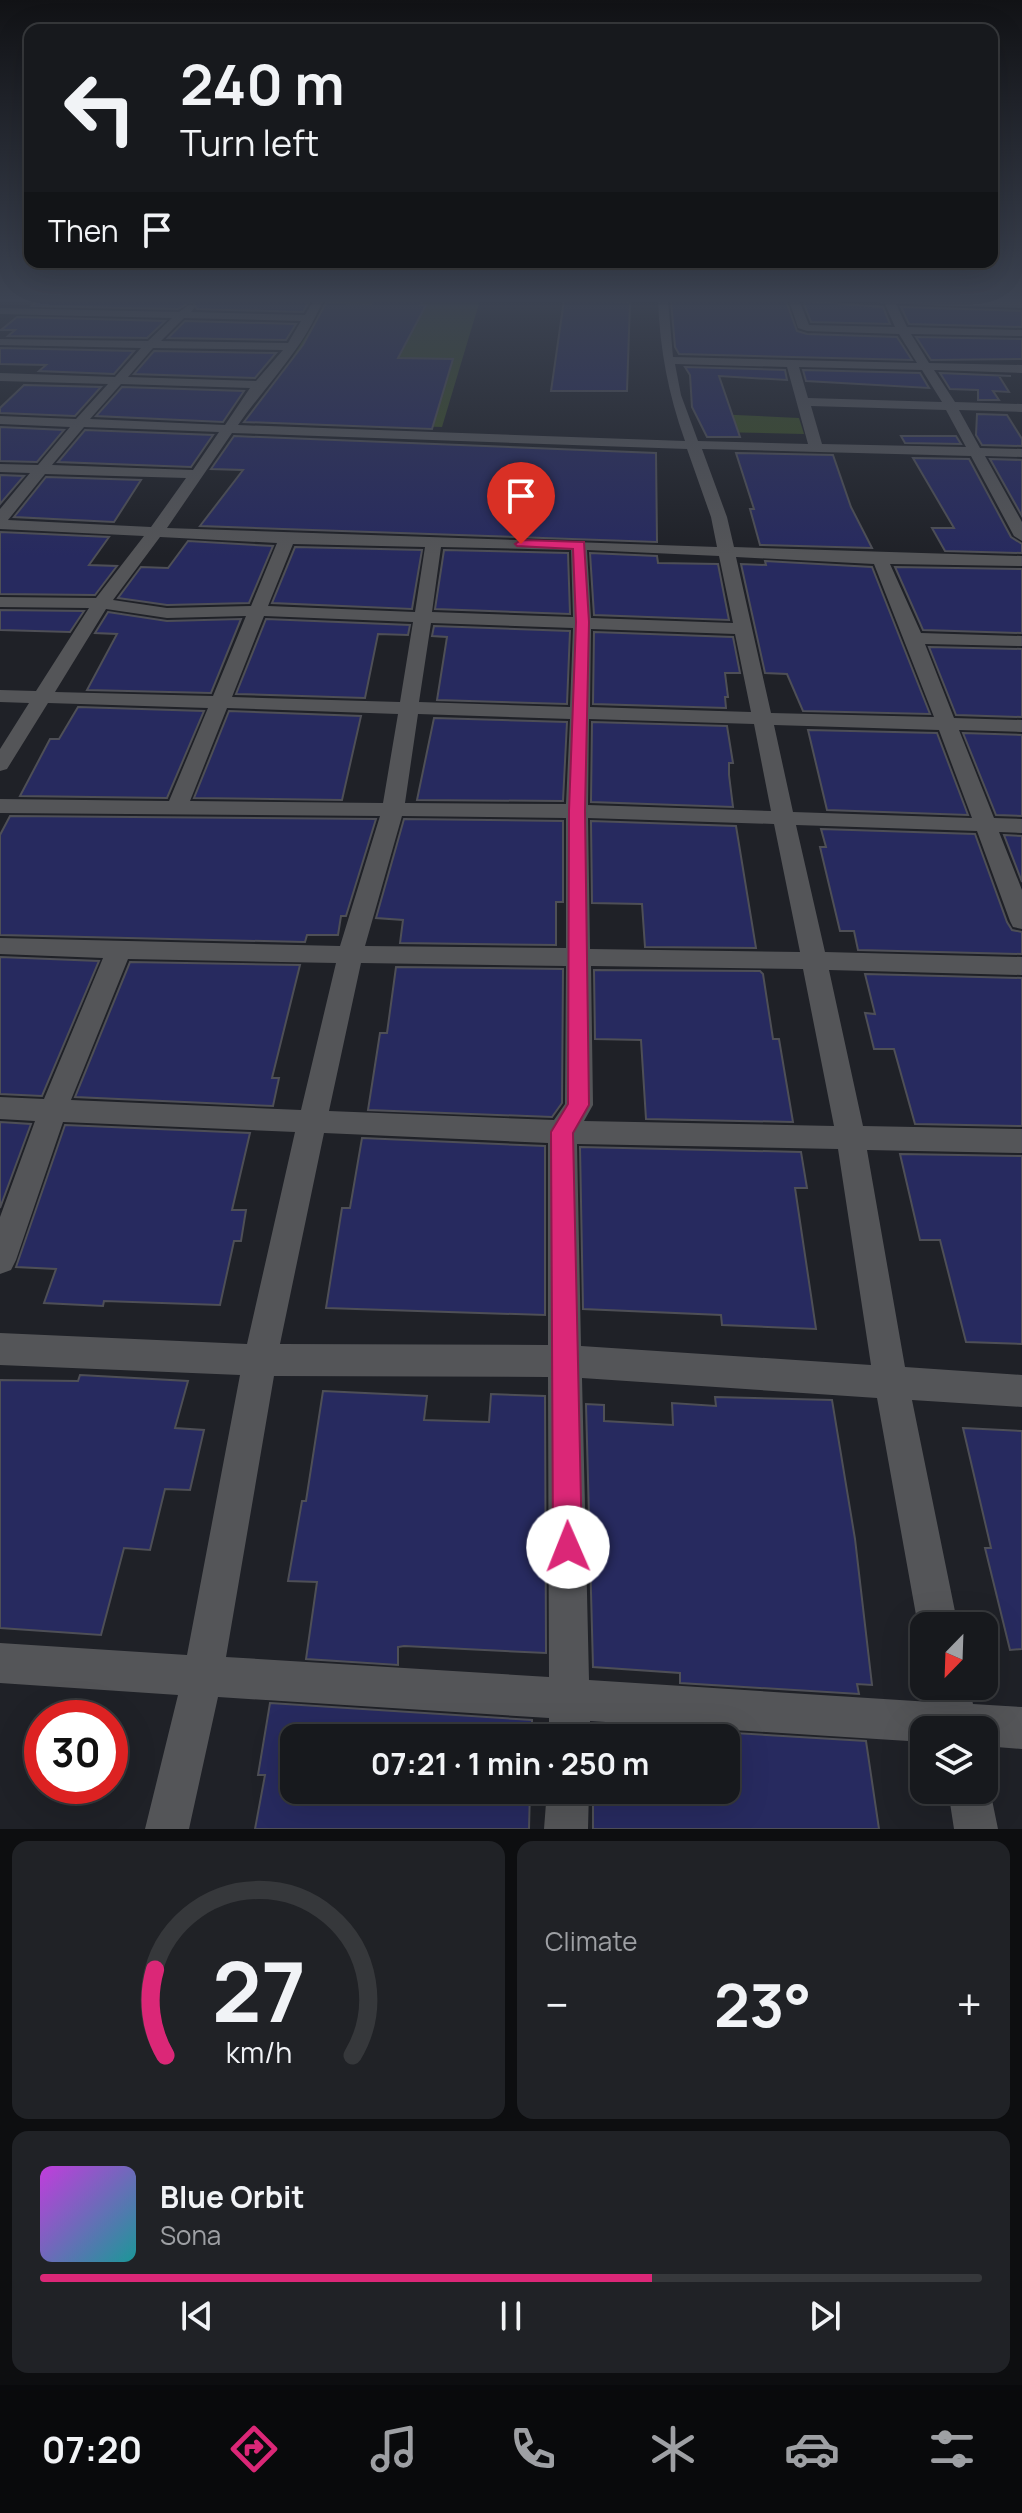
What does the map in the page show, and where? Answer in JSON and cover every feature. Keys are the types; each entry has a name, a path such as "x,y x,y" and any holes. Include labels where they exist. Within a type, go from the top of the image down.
{"street":[{"path":"0,522 40,470 114,385"},
{"path":"0,765 101,603 156,532 259,385"},
{"path":"673,385 719,517 745,629 851,1138 891,1383 935,1612"},
{"path":"798,385 816,449"},
{"path":"938,385 1022,536"},
{"path":"802,402 1022,408"},
{"path":"0,420 692,446 1022,453"},
{"path":"0,468 197,474"},
{"path":"1001,500 1022,501"},
{"path":"0,522 287,539 579,545 880,559 1022,561"},
{"path":"177,807 287,539"},
{"path":"167,1829 203,1676 260,1360 312,1122 350,955 393,810 406,709 434,542"},
{"path":"571,1720 563,1361 562,1132 579,1105 576,957 582,622 579,545"},
{"path":"880,559 914,638 1022,921"},
{"path":"0,602 101,603 167,613 258,611 745,629"},
{"path":"914,638 1022,641"},
{"path":"0,696 1022,726"},
{"path":"0,806 577,811 1022,826"},
{"path":"0,946 350,955 814,959 1022,966"},
{"path":"0,1260 53,1110 119,950"},
{"path":"0,1108 562,1132 1022,1141"},
{"path":"0,1349 260,1360 563,1361 1022,1391"},
{"path":"0,1663 203,1676 571,1720 954,1713 1022,1728"},
{"path":"566,1829 567,1804"},
{"path":"972,1804 976,1829"}],"green space":[{"path":"275,385 454,385 442,427 252,421"},
{"path":"714,414 799,418 804,434 717,432"}],"building":[{"path":"24,385 101,387 75,416 0,413 0,408"},
{"path":"272,385 445,385 432,429 244,422"},
{"path":"552,385 627,385 627,391 551,391"},
{"path":"691,385 722,385 740,437 707,437 692,407"},
{"path":"882,385 927,385 929,388"},
{"path":"948,385 1005,385 1009,392 993,391 999,400 978,400 978,390 950,389"},
{"path":"122,387 244,391 223,422 96,416"},
{"path":"977,414 1007,415 1022,439 1022,446 982,445 976,435"},
{"path":"0,427 64,430 37,462 0,461"},
{"path":"85,430 213,435 191,467 58,462"},
{"path":"234,436 656,453 657,542 200,526 243,470 211,469"},
{"path":"901,436 956,436 961,444 905,443"},
{"path":"736,453 833,455 851,507 872,548 760,545 750,509 754,509"},
{"path":"913,458 969,459 1011,537 1022,544 1022,553 945,551 932,528 954,528"},
{"path":"990,459 1022,460 1022,516"},
{"path":"0,475 24,476 0,504"},
{"path":"46,477 141,480 114,522 14,517"},
{"path":"0,532 109,537 89,565 117,566 95,595 0,594"},
{"path":"188,541 273,546 249,603 167,605 118,598 141,567 168,568"},
{"path":"295,547 422,550 412,609 272,603"},
{"path":"444,550 568,553 570,614 435,609"},
{"path":"590,553 657,556 658,563 718,564 729,620 594,615"},
{"path":"765,561 872,567 930,714 803,711 787,674 765,673 741,564 766,565"},
{"path":"895,567 1022,569 1022,633 923,630"},
{"path":"0,610 84,611 70,632 0,630"},
{"path":"108,612 167,621 241,619 211,693 87,690 117,634 95,633"},
{"path":"266,619 410,625 408,635 378,634 365,698 236,694"},
{"path":"434,626 570,631 567,704 437,700 447,637 432,636"},
{"path":"594,632 733,637 740,673 725,673 726,708 593,704"},
{"path":"929,647 1022,649 1022,717 956,715"},
{"path":"78,707 204,711 167,798 20,796 50,739 59,739"},
{"path":"229,711 361,716 342,800 194,798"},
{"path":"434,718 567,722 563,801 417,800"},
{"path":"592,722 727,726 733,763 729,763 729,775 733,807 591,802"},
{"path":"808,730 937,733 968,815 827,810"},
{"path":"963,733 1022,735 1022,816 996,815"},
{"path":"10,816 376,819 346,916 341,916 338,935 307,935 305,942 0,935 0,835"},
{"path":"404,819 563,821 563,902 556,902 556,945 400,943 403,920 376,918"},
{"path":"591,821 736,826 756,948 645,947 642,904 592,903"},
{"path":"821,829 975,834 1007,922 1012,930 1022,932 1022,954 858,950 854,931 840,931 820,847 826,847"},
{"path":"1004,835 1022,836 1022,882"},
{"path":"0,957 99,961 42,1096 0,1094"},
{"path":"130,962 300,965 272,1078 279,1078 273,1106 75,1097"},
{"path":"396,967 563,969 562,1103 552,1117 368,1110 380,1033 387,1033"},
{"path":"594,970 760,971 773,1039 779,1039 793,1122 646,1119 641,1040 595,1039"},
{"path":"865,974 1022,978 1022,1126 915,1124 894,1049 874,1049 865,1013 875,1014"},
{"path":"0,1122 31,1124 0,1208"},
{"path":"65,1125 250,1133 232,1210 246,1210 241,1241 234,1241 220,1305 104,1301 103,1306 44,1303 56,1269 16,1267"},
{"path":"362,1138 545,1146 545,1315 326,1308 342,1208 350,1208"},
{"path":"580,1147 801,1152 807,1188 795,1188 816,1329 722,1325 721,1315 583,1309"},
{"path":"900,1154 1022,1156 1022,1344 966,1342 940,1240 920,1240"},
{"path":"80,1375 188,1381 175,1428 204,1430 190,1490 165,1489 150,1550 124,1548 101,1635 0,1628 0,1380 78,1381"},
{"path":"323,1391 427,1396 424,1420 489,1422 491,1394 545,1396 546,1653 404,1646 398,1647 398,1665 306,1659 317,1582 288,1581 302,1501 306,1501"},
{"path":"715,1397 832,1400 855,1539 872,1685 857,1684 859,1694 680,1683 680,1673 593,1667 586,1404 604,1405 604,1421 673,1425 672,1403 716,1406"},
{"path":"963,1428 1022,1431 1022,1649 1010,1650 985,1548 991,1548"},
{"path":"270,1703 532,1720 532,1724 280,1724 280,1804 530,1804 529,1829 255,1829 265,1775 258,1775"},
{"path":"740,1733 866,1741 879,1829 593,1829 593,1804 740,1804"}],"route":[{"path":"521,544 579,545 582,622 576,957 579,1105 562,1132 568,1547"}]}
